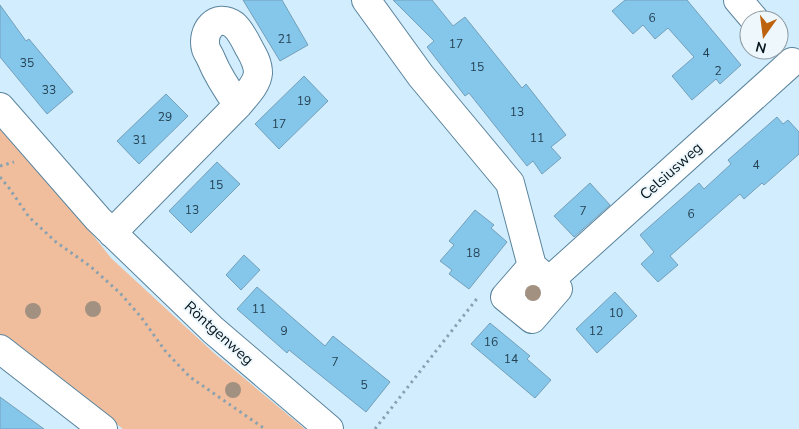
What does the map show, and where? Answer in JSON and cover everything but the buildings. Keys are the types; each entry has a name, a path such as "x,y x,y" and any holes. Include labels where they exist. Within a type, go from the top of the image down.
{"street":[{"path":"366,0 421,76 510,183 540,273 558,289 532,319 506,297"},
{"path":"738,0 747,10"},
{"name":"Celsiusweg","path":"540,273 790,59"},
{"path":"112,233 238,105"},
{"name":"Röntgenweg","path":"0,107 112,233 213,330 328,429"},
{"path":"0,349 103,429"}],"path":[{"path":"0,177 29,217 56,242 90,266 120,293 141,317 166,352 190,377 265,429"},
{"path":"375,429 482,293 506,297"}],"shaded area":[{"path":"0,120 111,258 214,353 305,429 123,429 0,335"}]}
